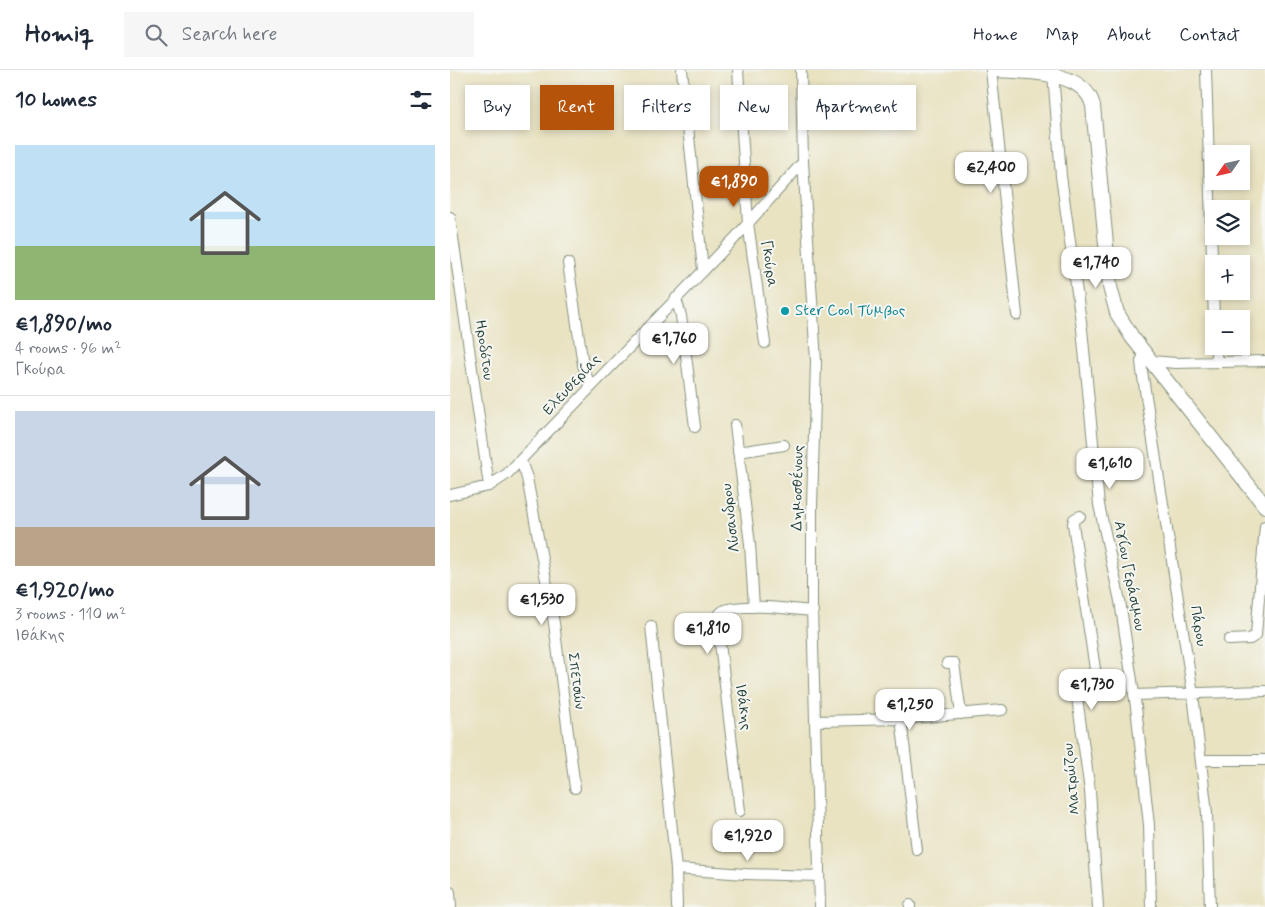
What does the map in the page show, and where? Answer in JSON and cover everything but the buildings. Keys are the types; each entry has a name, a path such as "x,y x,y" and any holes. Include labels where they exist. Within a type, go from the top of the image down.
{"main road":[{"path":"993,70 1049,72 1068,75 1078,80 1088,91 1091,100 1112,295 1123,324 1265,506"}],"street":[{"path":"682,70 703,270"},
{"name":"Γκούρα","path":"738,70 748,223 765,343"},
{"name":"Δημοσθένους","path":"801,70 803,162 816,361 812,506 820,907"},
{"path":"993,70 1017,315"},
{"path":"1206,70 1214,310"},
{"name":"Αγίου Γεράσιμου","path":"1049,72 1082,329 1099,505 1120,601 1134,695 1149,826 1151,907"},
{"name":"Ελευθερίας","path":"450,495 489,486 507,474 521,461 748,223 803,162"},
{"name":"Ηροδότου","path":"450,217 489,486"},
{"path":"568,263 584,365 590,387"},
{"path":"676,298 695,427"},
{"path":"1217,355 1217,361"},
{"path":"1148,357 1176,363 1265,361"},
{"name":"Πάρου","path":"1148,357 1141,361 1142,371 1193,694 1207,813 1210,907"},
{"name":"Λύσανδρου","path":"735,425 750,544 754,607"},
{"path":"738,452 784,445"},
{"name":"Σπετσών","path":"521,461 528,478 554,623 575,788"},
{"name":"Ματρώζου","path":"1080,516 1074,519 1073,524 1095,669 1091,676 1077,678 1075,683 1090,791 1098,907"},
{"path":"1229,640 1250,639 1256,635 1265,526"},
{"name":"Ιθάκης","path":"740,811 717,618 720,612 726,609 754,607 813,611"},
{"path":"650,626 676,869 677,907"},
{"path":"947,663 954,663 962,714"},
{"path":"1134,695 1265,691"},
{"path":"817,721 901,719 1002,710"},
{"path":"901,719 917,850"},
{"path":"1201,760 1265,760"},
{"path":"676,869 744,874 819,876"},
{"path":"450,892 451,907"}],"place":[{"name":"Ster Cool Τύμβος","path":"785,311"}]}
